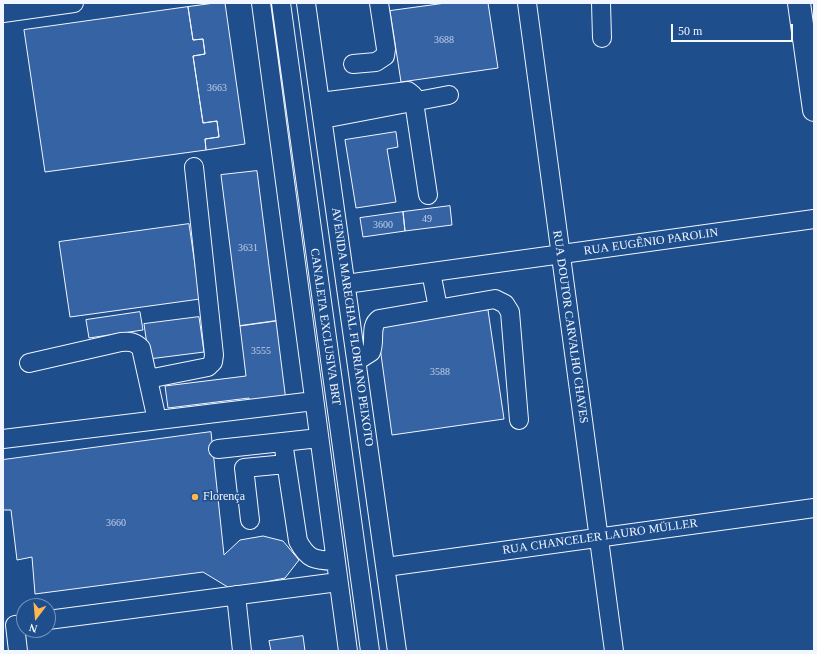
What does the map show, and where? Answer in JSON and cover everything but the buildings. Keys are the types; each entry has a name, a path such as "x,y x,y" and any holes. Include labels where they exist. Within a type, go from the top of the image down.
{"main road":[{"path":"799,3 814,110"}],"street":[{"path":"3,13 74,3"},
{"path":"260,3 348,651"},
{"name":"CANALETA EXCLUSIVA BRT","path":"281,3 370,651"},
{"name":"AVENIDA MARECHAL FLORIANO PEIXOTO","path":"306,3 398,651"},
{"path":"353,64 376,62 385,56 386,49 379,3"},
{"name":"RUA DOUTOR CARVALHO CHAVES","path":"526,3 614,651"},
{"path":"601,3 602,38"},
{"path":"321,111 414,103 450,95"},
{"path":"414,103 428,195"},
{"path":"148,379 208,367 213,362 214,355 194,167"},
{"name":"RUA EUGÊNIO PAROLIN","path":"346,284 814,220"},
{"path":"431,272 438,308"},
{"path":"356,361 371,352 374,340 373,328 375,322 380,319 494,299 505,304 510,312 519,420"},
{"path":"29,363 129,341 141,348 157,420"},
{"path":"3,439 314,401"},
{"path":"218,448 319,438"},
{"path":"283,442 298,541 304,553 319,560 335,561"},
{"path":"250,520 244,468 286,464"},
{"name":"RUA CHANCELER LAURO MÜLLER","path":"386,567 814,508"},
{"path":"56,619 338,582"},
{"path":"236,595 242,651"},
{"path":"16,638 18,651"}],"place":[{"name":"Florença","path":"195,497"}]}
